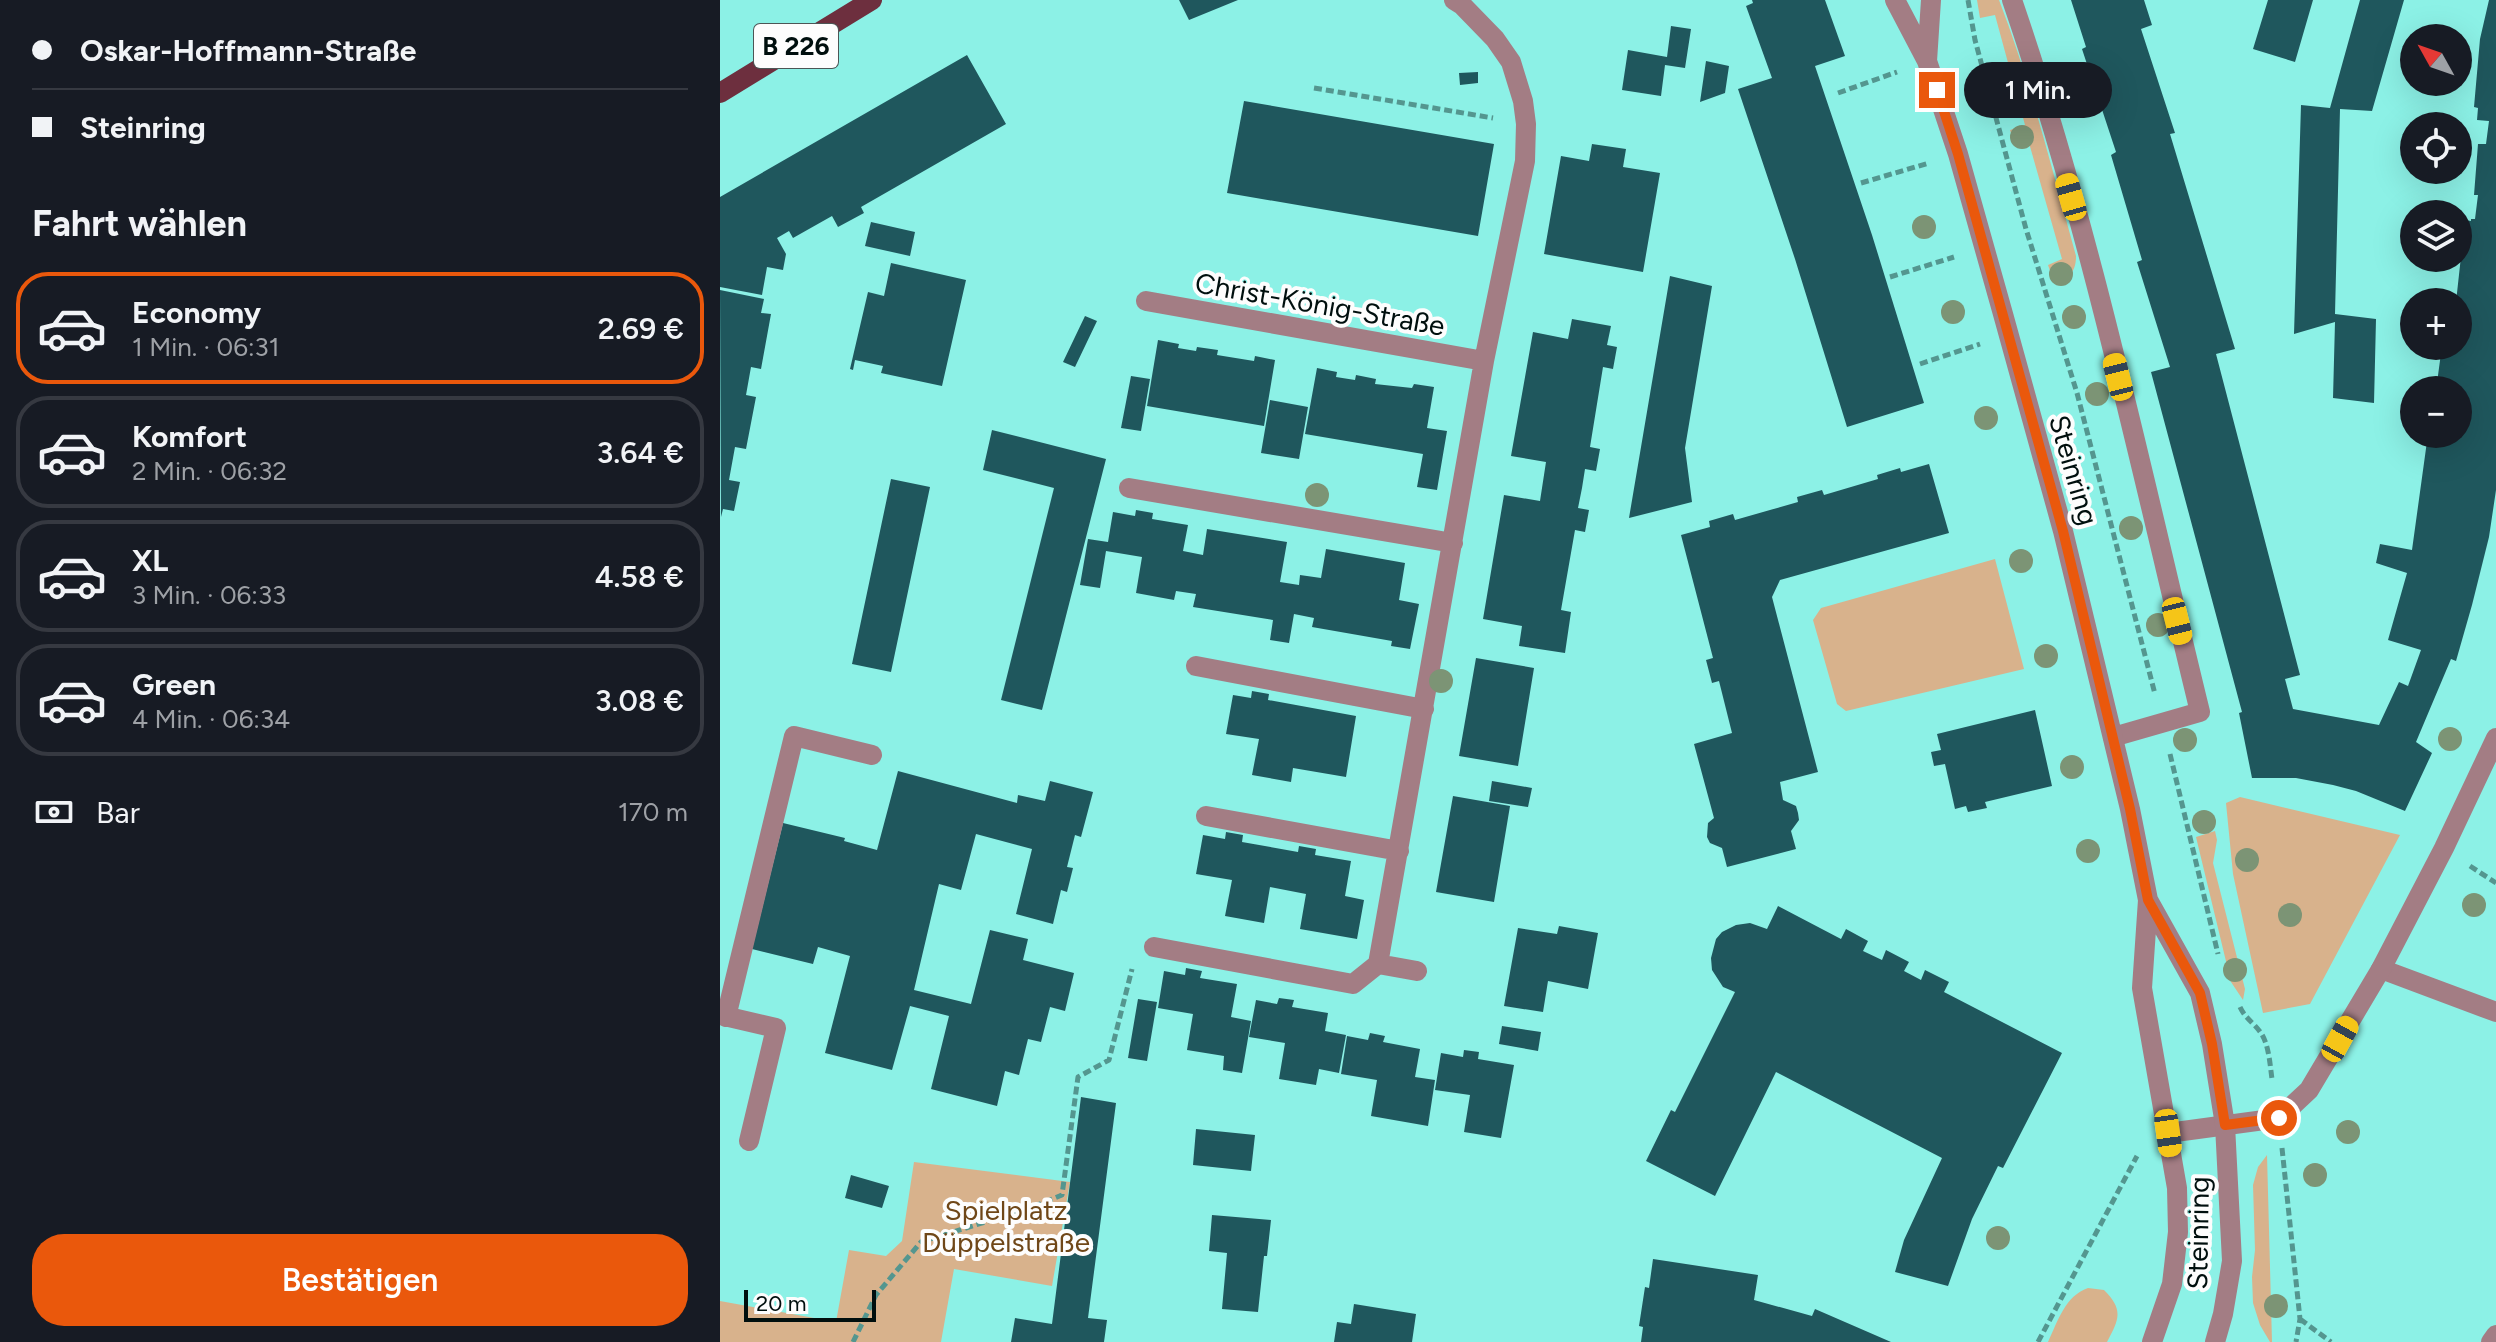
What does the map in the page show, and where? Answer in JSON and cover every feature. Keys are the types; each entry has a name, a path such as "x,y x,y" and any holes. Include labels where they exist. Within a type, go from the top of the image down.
{"main road":[{"name":"B 226","path":"720,93 872,0"}],"street":[{"path":"1154,947 1353,984 1378,964 1484,361 1525,161 1523,101 1511,62 1495,39 1454,0"},
{"name":"Steinring","path":"1895,0 1927,61 1958,154 2063,531 2113,737 2148,900 2142,988 2177,1188 2178,1232 2172,1284 2152,1342"},
{"name":"Steinring","path":"1927,61 1931,0"},
{"path":"2012,0 2096,286 2200,712 2113,737"},
{"name":"Christ-König-Straße","path":"1146,301 1484,361"},
{"path":"1129,488 1453,543"},
{"path":"1196,666 1424,709"},
{"path":"749,1141 776,1028 723,1016 794,736 872,755"},
{"path":"2168,1133 2279,1118 2309,1090 2381,969 2444,848 2496,738"},
{"path":"1206,816 1399,851"},
{"name":"Steinring","path":"2148,900 2200,993 2225,1125 2232,1261 2215,1342"},
{"path":"1378,964 1417,971"},
{"path":"2381,969 2496,1012"},
{"path":"2491,1342 2496,1335"}],"path":[{"path":"1968,0 1975,40 2026,229 2108,506 2219,958"},
{"path":"1838,93 1927,61"},
{"path":"1314,88 1526,124"},
{"path":"1861,183 1958,154"},
{"path":"1890,277 1984,248"},
{"path":"1920,364 2007,335"},
{"path":"853,1342 876,1295 921,1242 1062,1195 1078,1077 1109,1060 1136,950 1154,947"},
{"path":"2235,1000 2244,1017 2261,1033 2268,1051 2279,1118 2300,1319 2296,1342"},
{"path":"2038,1342 2129,1169 2165,1112"},
{"path":"2300,1319 2331,1342"}],"green space":[{"path":"1977,0 1999,0 2011,31 2076,256 2071,274 2054,282 2048,265 2062,259 2029,143 2015,147 2010,130 2025,125 1995,15 1980,18"},
{"path":"1995,559 2024,669 1846,711 1837,704 1813,620 1821,608"},
{"path":"2240,797 2400,835 2310,1004 2263,1013 2233,874 2226,803"},
{"path":"2215,831 2217,840 2213,863 2245,989 2243,1000 2231,982 2196,837"},
{"path":"2267,1155 2272,1342 2260,1325 2253,1303 2252,1277 2255,1250 2253,1185 2258,1167"},
{"name":"Spielplatz Düppelstraße","path":"914,1162 1070,1182 1052,1286 954,1269 941,1342 720,1342 720,1301 836,1322 849,1250 886,1256 902,1241"},
{"path":"2088,1288 2104,1290 2115,1303 2117,1321 2107,1342 2048,1342 2068,1303"}],"building":[{"path":"1179,0 1238,0 1189,20"},
{"path":"1752,0 1825,0 1845,56 1815,66 1924,403 1847,427 1738,89 1772,78 1746,6 1753,3"},
{"path":"2071,0 2144,0 2152,25 2141,29 2175,133 2170,134 2235,349 2216,354 2300,675 2285,679 2293,709 2379,725 2399,682 2408,686 2421,650 2388,640 2407,573 2376,563 2380,544 2412,550 2426,448 2472,448 2472,376 2438,376 2440,360 2472,360 2472,288 2458,288 2459,272 2472,272 2472,219 2475,219 2478,195 2474,195 2478,144 2486,144 2489,121 2477,120 2478,108 2474,107 2480,39 2489,0 2496,0 2496,490 2489,537 2456,661 2451,659 2416,742 2432,753 2405,811 2333,785 2296,778 2252,778 2239,713 2242,712 2151,372 2170,367 2137,262 2142,260 2111,155 2116,152 2082,49 2086,47"},
{"path":"2268,0 2313,0 2295,62 2253,49"},
{"path":"2360,0 2404,0 2372,111 2340,109 2335,314 2376,319 2374,403 2333,398 2335,322 2294,334 2301,105 2330,108"},
{"path":"1671,26 1691,29 1685,68 1665,65 1661,96 1622,90 1628,50 1667,57"},
{"path":"967,55 1006,124 861,207 864,213 838,227 832,216 793,238 789,231 777,238 786,254 783,270 767,267 762,295 720,287 720,197"},
{"path":"1706,61 1729,66 1725,93 1700,102"},
{"path":"1478,72 1478,83 1460,85 1459,73"},
{"path":"1244,101 1494,144 1478,236 1227,193"},
{"path":"1592,144 1626,149 1623,167 1660,173 1643,272 1544,254 1561,156 1589,161"},
{"path":"871,222 915,232 910,256 865,246"},
{"path":"891,263 966,280 942,386 881,373 883,366 855,360 853,370 850,369 868,292 884,296"},
{"path":"1670,276 1712,286 1685,448 1692,502 1629,518"},
{"path":"720,290 764,299 761,313 771,314 761,369 751,367 746,395 756,397 746,449 735,447 729,480 740,482 734,511 723,509 721,517"},
{"path":"1085,316 1097,321 1075,367 1063,362"},
{"path":"1572,319 1611,326 1607,345 1617,347 1613,369 1603,367 1590,447 1600,449 1596,471 1585,469 1578,508 1589,510 1585,532 1575,530 1561,610 1571,612 1565,653 1519,646 1522,626 1483,619 1504,495 1540,501 1546,462 1511,456 1533,332 1568,339"},
{"path":"1158,340 1196,351 1197,347 1218,350 1217,355 1254,361 1255,356 1275,360 1264,426 1147,406"},
{"path":"1317,368 1337,372 1336,377 1355,380 1356,375 1376,379 1375,384 1434,387 1427,428 1447,431 1437,490 1417,487 1423,454 1305,434"},
{"path":"1131,376 1150,379 1141,431 1121,428"},
{"path":"1270,400 1308,407 1299,459 1261,453"},
{"path":"992,430 1106,459 1042,710 1001,700 1054,488 983,470"},
{"path":"1929,464 1949,533 1780,580 1772,597 1818,772 1780,782 1783,800 1796,806 1798,813 1799,820 1791,831 1796,849 1727,867 1722,848 1710,843 1707,837 1708,823 1714,818 1694,744 1732,733 1719,681 1712,683 1706,660 1713,658 1681,535 1710,527 1709,521 1733,514 1735,520 1798,502 1797,497 1822,490 1824,495 1878,479 1877,475 1900,468 1901,472"},
{"path":"891,479 930,487 891,672 852,664"},
{"path":"1136,510 1153,513 1152,519 1188,525 1183,551 1203,555 1207,529 1287,542 1280,582 1299,585 1300,575 1321,578 1326,549 1405,563 1399,600 1419,604 1410,649 1391,646 1392,641 1312,627 1314,618 1294,614 1289,643 1270,640 1273,620 1193,607 1196,594 1176,591 1174,600 1136,593 1142,557 1106,551 1100,588 1080,585 1088,539 1108,542 1113,512 1135,516"},
{"path":"1476,658 1534,668 1518,766 1459,756"},
{"path":"1252,691 1269,694 1268,700 1356,716 1346,777 1293,768 1291,782 1252,775 1259,739 1226,734 1233,695 1251,698"},
{"path":"2035,710 2052,786 1985,802 1987,808 1968,812 1966,806 1955,809 1945,764 1934,766 1931,752 1941,750 1937,734"},
{"path":"898,771 1017,803 1018,795 1045,801 1050,781 1093,792 1081,837 1075,835 1067,867 1073,868 1067,892 1061,890 1053,924 1016,914 1032,849 976,834 961,890 939,884 914,990 971,1004 990,930 1028,939 1023,960 1074,973 1065,1011 1050,1007 1041,1042 1028,1039 1019,1075 1005,1071 997,1106 931,1089 949,1016 910,1006 892,1070 825,1053 850,956 818,947 813,964 752,949 783,823 845,838 844,841 877,850"},
{"path":"1492,781 1532,788 1528,807 1489,801"},
{"path":"1453,796 1510,806 1494,902 1436,892"},
{"path":"1226,832 1243,835 1242,842 1298,852 1299,846 1316,849 1315,855 1351,861 1345,896 1364,900 1357,939 1300,929 1306,894 1270,887 1264,923 1225,916 1232,880 1196,874 1203,835 1225,839"},
{"path":"1778,906 1841,939 1846,929 1868,941 1863,951 1882,960 1886,950 1909,962 1904,971 1921,980 1925,970 1949,982 1944,992 2062,1053 2003,1168 1998,1166 1972,1219 1948,1286 1895,1272 1904,1240 1942,1158 1776,1072 1715,1196 1646,1161 1671,1110 1675,1112 1735,992 1723,987 1712,970 1711,958 1716,939 1736,925 1750,923 1767,929"},
{"path":"1559,926 1598,933 1588,989 1548,981 1543,1012 1504,1006 1518,928 1557,934"},
{"path":"1186,968 1202,971 1200,978 1237,984 1231,1017 1251,1021 1242,1073 1223,1070 1224,1056 1187,1050 1193,1014 1158,1008 1164,971 1185,975"},
{"path":"1279,998 1294,1000 1292,1007 1328,1013 1325,1031 1346,1035 1339,1073 1319,1069 1316,1085 1279,1079 1285,1043 1249,1037 1256,1000 1277,1004"},
{"path":"1138,999 1157,1002 1147,1061 1128,1058"},
{"path":"1502,1026 1541,1032 1538,1051 1499,1044"},
{"path":"1370,1033 1385,1036 1383,1042 1420,1049 1415,1077 1435,1080 1428,1126 1371,1116 1377,1080 1341,1074 1347,1036 1368,1040"},
{"path":"1464,1050 1479,1052 1478,1059 1514,1065 1501,1138 1464,1132 1470,1095 1435,1090 1441,1053 1463,1057"},
{"path":"1081,1097 1116,1103 1088,1318 1107,1320 1104,1342 1011,1342 1015,1318 1052,1324"},
{"path":"1196,1129 1255,1135 1251,1171 1193,1165"},
{"path":"851,1175 889,1186 882,1208 845,1198"},
{"path":"1212,1215 1271,1220 1258,1312 1222,1309 1227,1253 1209,1251"},
{"path":"1653,1259 1758,1275 1754,1300 1812,1316 1815,1309 1891,1342 1641,1342 1643,1327 1639,1326"},
{"path":"1354,1304 1416,1314 1412,1342 1334,1342 1337,1322 1351,1324"}],"route":[{"path":"1937,90 1958,154 2063,531 2130,809 2148,900 2200,993 2225,1125 2279,1118"}]}
